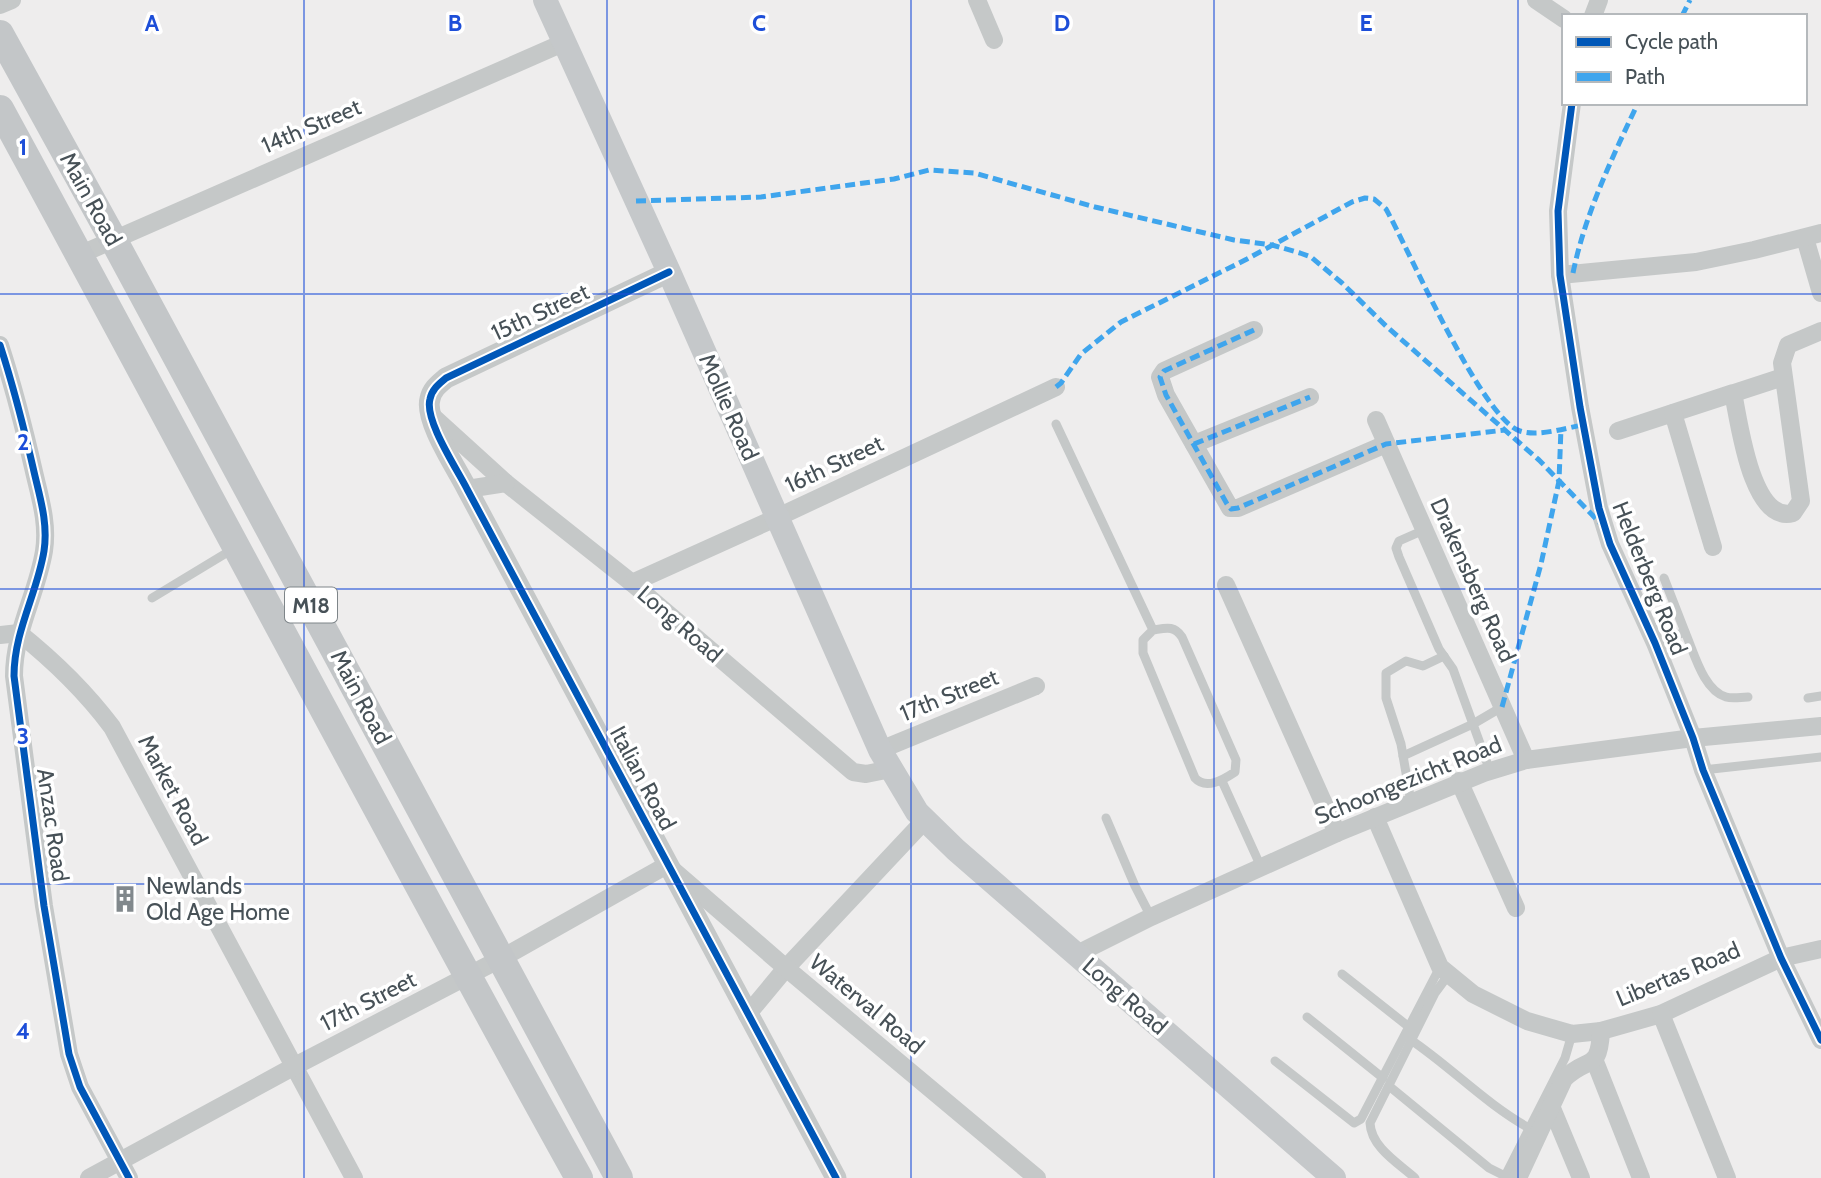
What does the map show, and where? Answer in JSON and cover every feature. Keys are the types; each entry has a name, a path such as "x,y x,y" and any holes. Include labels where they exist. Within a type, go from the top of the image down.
{"main road":[{"name":"Mollie Road","path":"545,0 669,272 885,760 920,817"},
{"name":"Main Road","path":"0,34 619,1178"},
{"name":"Main Road","path":"1,113 238,546 467,977 579,1178"},
{"name":"Long Road","path":"920,817 1327,1176"}],"street":[{"path":"0,5 12,0"},
{"path":"977,0 994,40"},
{"path":"1535,0 1562,18"},
{"name":"14th Street","path":"79,255 563,43"},
{"name":"Helderberg Road","path":"1572,105 1558,211 1560,275 1599,508 1611,544 1655,643 1703,770 1781,958 1821,1040"},
{"path":"1560,275 1696,262 1813,235 1821,293"},
{"name":"15th Street","path":"431,404 446,377 669,272"},
{"path":"1254,330 1160,374 1161,384 1227,504 1234,509 1386,444"},
{"path":"1733,393 1751,472 1760,493 1775,511 1787,515 1793,513 1801,502 1782,363 1788,345 1821,331"},
{"name":"Anzac Road","path":"0,345 25,431 45,518 46,534 41,564 14,653 16,701 44,906 69,1054 79,1087 129,1178"},
{"path":"1733,393 1618,431 1673,413 1733,393 1783,377"},
{"name":"16th Street","path":"632,583 1056,387"},
{"path":"1194,444 1310,397"},
{"name":"Long Road","path":"431,404 506,483 632,583 853,772 866,774 885,760"},
{"name":"Italian Road","path":"431,404 467,489 836,1178"},
{"path":"1673,413 1713,547"},
{"name":"Drakensberg Road","path":"1376,420 1526,760"},
{"path":"467,489 506,483"},
{"path":"1226,586 1337,833"},
{"path":"0,635 19,633"},
{"name":"Market Road","path":"19,633 87,694 112,727 354,1178"},
{"name":"17th Street","path":"885,760 1036,686"},
{"name":"Schoongezicht Road","path":"1077,954 1151,917 1337,833 1490,771 1526,760 1693,738 1821,726"},
{"path":"1460,781 1517,908"},
{"path":"747,1015 920,817"},
{"name":"Libertas Road","path":"1376,817 1445,970 1473,994 1527,1021 1572,1034 1601,1031 1661,1014 1781,958 1821,949"},
{"name":"17th Street","path":"89,1178 293,1066 502,958 667,864"},
{"name":"Waterval Road","path":"667,864 786,968 1037,1178"},
{"path":"1661,1014 1727,1178"},
{"path":"1509,1177 1564,1079 1570,1072 1600,1053 1601,1031"},
{"path":"1594,1059 1640,1178"},
{"path":"1551,1106 1581,1178"}],"lane":[{"path":"1056,424 1153,630"},
{"path":"1424,530 1399,541 1396,548 1444,656 1453,669 1490,771"},
{"path":"152,598 238,546"},
{"path":"1664,578 1708,682 1716,693 1728,698 1748,697"},
{"path":"1169,627 1177,629 1182,637 1237,760 1235,772 1222,781 1204,784 1198,783 1195,778 1143,653 1143,640 1153,630 1169,627"},
{"path":"1655,643 1685,632"},
{"path":"1411,802 1403,756 1386,698 1386,673 1406,662 1423,666 1444,656"},
{"path":"1808,698 1821,696"},
{"path":"1403,756 1473,724 1502,707"},
{"path":"1703,770 1821,757"},
{"path":"1222,781 1261,867"},
{"path":"1106,818 1151,917"},
{"path":"1415,1178 1381,1148 1370,1130 1370,1123 1409,1027 1445,970"},
{"path":"1275,1060 1354,1124 1361,1119 1411,1040 1445,970"},
{"path":"1342,974 1409,1027"},
{"path":"1307,1017 1489,1168 1509,1177 1529,1128 1565,1058 1572,1034"},
{"path":"1411,1040 1438,1058 1503,1113 1529,1128"}],"marked path":[{"path":"1683,14 1690,0"},
{"path":"1573,273 1592,208 1637,105"},
{"path":"636,201 761,197 894,179 929,170 974,173 1095,207 1300,253 1311,257 1342,283 1386,326 1539,460 1600,523"},
{"path":"1056,387 1081,354 1121,322 1247,259 1352,202 1365,198 1374,199 1386,209 1447,331 1486,397 1504,420 1527,433 1543,433 1583,425"},
{"path":"1254,330 1164,371 1160,377 1166,395 1231,509 1386,444 1505,430"},
{"path":"1194,444 1310,397"},
{"path":"1502,707 1541,564 1559,481 1561,428"}],"cycle path":[{"path":"1572,105 1558,211 1560,275 1599,508 1610,544 1655,643 1703,770 1781,958 1821,1040"},
{"path":"669,272 446,378 432,392 429,408 436,431 836,1178"},
{"path":"0,345 40,495 44,522 45,541 41,567 18,644 14,676 44,906 69,1054 80,1087 129,1178"}],"place":[{"name":"Newlands Old Age Home","path":"125,899"}]}
